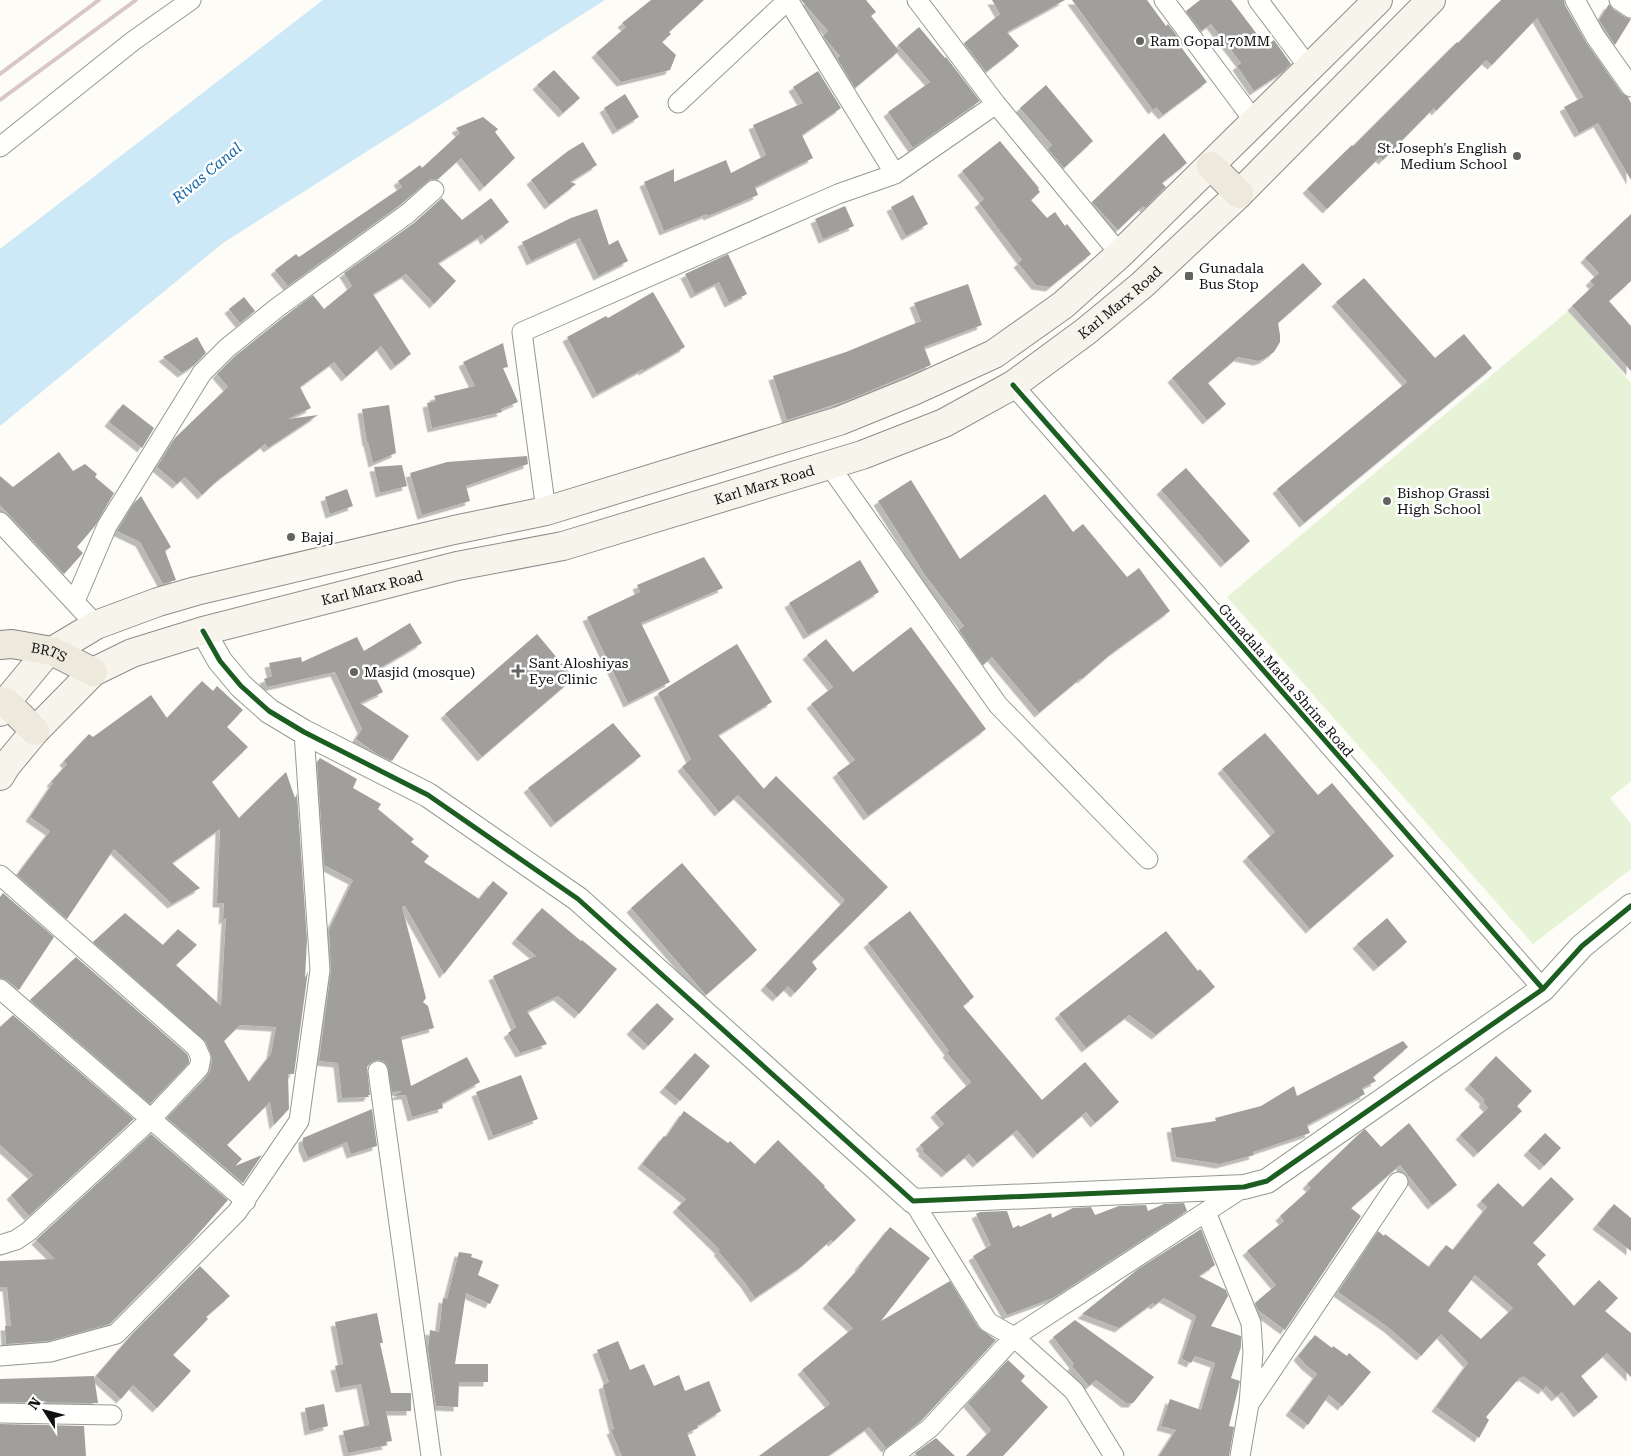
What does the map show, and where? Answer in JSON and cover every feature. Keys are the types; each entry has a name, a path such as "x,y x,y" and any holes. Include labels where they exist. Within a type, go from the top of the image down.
{"main road":[{"path":"35,731 2,705 44,656 96,626 158,602 196,591 454,530 546,511 838,421 913,391 994,354 1063,306 1120,254 1378,0"},
{"name":"Karl Marx Road","path":"0,776 35,731 93,672 132,653 203,631 457,566 563,546 862,455 944,423 1013,385 1084,332 1142,285 1239,194 1431,0"},
{"path":"1211,166 1239,194"},
{"name":"BRTS","path":"0,645 12,644 52,651 93,672"}],"street":[{"path":"0,147 133,41 191,0"},
{"path":"678,104 788,0 895,174"},
{"path":"917,0 996,104 1120,254"},
{"path":"1164,0 1255,122"},
{"path":"1258,0 1310,69"},
{"path":"1575,0 1595,36 1631,88"},
{"path":"1619,0 1631,8"},
{"path":"546,511 522,332 838,194 895,174 996,104"},
{"path":"75,601 107,526 202,373 226,348 278,307 407,214 434,190"},
{"name":"Gunadala Matha Shrine Road","path":"1013,385 1543,989"},
{"path":"829,465 998,706 1148,859"},
{"path":"0,522 75,601 96,626"},
{"path":"203,631 220,661 240,686 269,711 304,732 428,794 578,899 913,1201 988,1322 1014,1337 1074,1391 1114,1456"},
{"path":"0,1356 50,1352 116,1334 237,1212 299,1121 320,970 304,732"},
{"path":"0,875 196,1047 201,1058 199,1068 151,1119 28,1232 16,1240 0,1246"},
{"path":"913,1201 1244,1187 1267,1182 1543,989 1582,946 1626,916"},
{"path":"0,989 246,1201"},
{"path":"378,1071 431,1456"},
{"path":"1249,1404 1398,1182"},
{"path":"893,1456 930,1428 1014,1337 1244,1187"},
{"path":"1206,1212 1251,1322 1253,1352 1249,1404 1240,1456"},
{"path":"0,1413 112,1414"}],"green space":[{"path":"1568,311 1631,383 1631,781 1610,798 1631,824 1631,869 1533,944 1227,597"}],"water":[{"name":"Rivas Canal","path":"323,0 605,0 223,243 0,426 0,249"}],"building":[{"path":"651,0 704,0 669,32 671,34 662,42 676,55 670,70 621,82 596,53 626,27 622,23"},
{"path":"801,0 866,0 876,12 871,16 899,51 855,88 837,58 840,56 823,36 828,31"},
{"path":"992,0 1065,0 1007,32 1019,46 986,72 964,43 1000,14"},
{"name":"Ram Gopal 70MM","path":"1072,0 1147,0 1166,26 1168,24 1184,45 1181,47 1207,82 1163,115 1156,107 1153,110"},
{"path":"1200,0 1231,0 1266,46 1274,40 1291,64 1283,72 1254,91 1237,66 1241,63 1211,24 1201,31 1186,11"},
{"path":"1501,0 1564,0 1586,42 1631,103 1631,180 1598,123 1579,133 1564,107 1583,97 1537,18 1492,65 1486,60 1436,111 1434,108 1383,160 1380,157 1327,209 1307,189"},
{"path":"1609,4 1613,9 1631,19 1615,45 1599,20"},
{"path":"919,27 946,57 980,101 913,148 888,112 930,82 898,45"},
{"path":"554,70 580,98 563,113 537,85"},
{"path":"818,71 841,108 802,135 813,158 755,187 758,195 708,216 707,214 664,231 644,182 674,169 674,182 726,160 731,173 766,155 753,125 803,103 793,87"},
{"path":"1046,85 1093,141 1064,168 1048,149 1052,145 1020,108"},
{"path":"625,94 639,117 617,130 604,108"},
{"path":"483,117 498,129 495,132 515,158 484,187 461,158 438,179 431,179 400,205 288,286 275,270 296,254 299,257 402,187 398,181 420,165 422,168 460,133 456,128"},
{"path":"1164,133 1187,163 1162,183 1166,187 1145,208 1143,206 1118,230 1092,202"},
{"path":"1000,141 1039,188 1040,192 1031,200 1047,218 1055,212 1065,226 1067,224 1091,254 1050,287 1036,285 1018,263 1022,260 979,203 984,199 962,171"},
{"path":"583,142 597,165 570,182 576,184 549,205 531,180 568,151"},
{"path":"913,195 928,224 906,236 891,207"},
{"path":"442,198 462,220 491,198 509,222 485,240 482,235 438,263 456,281 434,304 406,274 373,294 411,354 395,366 381,346 346,377 334,362 300,387 311,408 288,419 318,415 268,448 265,444 218,480 202,495 185,477 177,484 157,467 175,438 228,387 217,374 235,356 313,295 324,309 352,286 344,273 414,223"},
{"path":"845,206 854,226 823,239 815,219"},
{"path":"597,209 609,245 618,240 628,261 598,276 580,238 531,261 522,242 571,218"},
{"path":"1631,214 1631,281 1609,301 1631,326 1631,371 1572,306 1594,285 1590,281 1599,273 1585,258"},
{"path":"728,254 747,294 729,303 719,282 695,294 685,274"},
{"path":"1303,263 1322,284 1278,323 1280,342 1274,352 1258,361 1238,357 1208,383 1226,404 1207,420 1172,378"},
{"path":"1364,278 1435,358 1464,334 1492,368 1304,523 1277,489 1407,382 1336,302"},
{"path":"968,284 982,325 924,347 931,365 851,399 787,420 773,376 846,352 921,321 914,303"},
{"path":"653,292 685,347 597,394 567,337 606,316 608,318"},
{"path":"244,297 255,311 240,323 229,309"},
{"path":"197,337 206,353 193,366 182,373 163,357"},
{"path":"503,343 508,367 503,368 518,402 501,409 502,412 432,428 427,403 436,401 434,396 475,386 463,362"},
{"path":"123,404 154,428 142,448 109,422"},
{"path":"389,405 396,453 373,463 367,442 362,409"},
{"path":"59,452 73,471 85,464 97,474 95,477 114,493 95,526 77,547 83,553 64,574 0,505 0,476 13,487"},
{"path":"527,456 528,464 466,486 470,501 422,515 410,473 447,462"},
{"path":"402,465 407,486 380,493 374,467"},
{"path":"1186,468 1250,541 1225,563 1161,490"},
{"path":"911,480 960,559 1045,494 1073,532 1083,524 1127,577 1139,568 1170,611 1112,653 1039,713 992,657 983,665 959,630 964,626 925,575 878,501"},
{"path":"347,489 353,506 330,514 325,497"},
{"path":"141,496 171,547 165,551 176,580 163,584 140,542 117,531 134,503"},
{"path":"704,557 723,588 641,623 670,682 628,703 587,617 640,592 637,585"},
{"path":"860,560 879,592 808,635 789,603"},
{"path":"410,623 422,643 373,672 383,692 360,703 409,736 392,761 377,754 356,739 362,729 335,672 267,687 264,679 272,676 269,663 301,657 302,662 357,637 364,651"},
{"path":"911,627 986,729 868,816 837,773 855,760 811,704 833,687 807,655 826,639 853,672"},
{"path":"537,634 574,678 482,757 445,714"},
{"path":"737,644 772,702 718,735 764,789 776,776 888,887 812,962 817,969 795,993 788,986 777,997 765,986 845,900 738,795 719,812 682,767 691,759 658,693"},
{"path":"202,681 213,691 217,686 243,710 227,727 248,747 212,782 239,818 286,772 295,798 297,794 307,940 305,978 308,971 294,1074 288,1074 289,1109 274,1125 270,1102 227,1145 242,1159 235,1166 262,1155 243,1183 167,1118 210,1071 212,1060 206,1042 93,942 125,913 163,945 178,929 197,945 176,965 221,1006 226,918 223,920 224,903 217,903 220,829 172,863 200,888 172,904 114,849 67,919 17,875 50,831 30,817 53,783 51,782 67,764 64,761 89,734 93,737 151,695 167,718","holes":["240,1025 276,1027 271,1054 249,1082 224,1041"]},
{"path":"613,723 641,756 555,823 528,788"},
{"path":"1265,733 1318,795 1332,783 1394,856 1310,929 1247,857 1275,832 1222,769"},
{"path":"320,758 357,779 353,788 381,804 378,809 414,839 411,842 429,856 424,862 479,899 493,881 508,893 444,974 405,906 402,907 426,998 423,1002 428,1006 434,1028 401,1037 411,1086 467,1057 480,1082 442,1103 443,1108 412,1117 406,1095 393,1096 402,1091 392,1092 387,1065 383,1061 377,1060 371,1062 367,1067 369,1097 342,1098 338,1063 319,1061 331,971 329,930 353,880 324,865 317,762"},
{"path":"682,863 757,950 706,995 631,908"},
{"path":"3,893 54,937 19,990 7,980 0,978 0,897"},
{"path":"542,908 617,969 579,1014 558,996 527,1011 547,1044 520,1053 508,1033 516,1027 493,976 536,956 516,939"},
{"path":"910,911 974,997 963,1006 1042,1100 1085,1062 1119,1102 1095,1123 1086,1112 1037,1154 1017,1130 977,1163 969,1154 946,1173 922,1151 924,1150 920,1145 944,1124 935,1113 971,1082 947,1053 949,1051 868,943"},
{"path":"1387,918 1407,942 1378,967 1357,944"},
{"path":"1166,931 1198,971 1200,969 1215,987 1156,1035 1129,1015 1086,1048 1059,1014"},
{"path":"76,957 187,1054 189,1063 150,1104 30,1000"},
{"path":"657,1003 674,1019 648,1046 631,1030"},
{"path":"13,1015 134,1119 29,1216 11,1195 33,1175 0,1145 0,1027"},
{"path":"1403,1041 1408,1047 1373,1077 1376,1081 1362,1088 1365,1094 1307,1125 1310,1133 1253,1152 1254,1155 1220,1164 1176,1157 1171,1128 1216,1121 1215,1118 1261,1106 1294,1086 1297,1096"},
{"path":"695,1053 710,1066 680,1101 664,1088"},
{"path":"1496,1056 1532,1091 1517,1106 1522,1111 1478,1153 1460,1135 1488,1108 1483,1102 1485,1100 1469,1085"},
{"path":"521,1075 538,1119 493,1136 476,1092"},
{"path":"372,1109 377,1146 351,1154 347,1142 308,1158 303,1146 303,1138"},
{"path":"684,1111 728,1143 730,1141 755,1164 778,1140 825,1186 856,1220 833,1242 831,1240 802,1266 755,1298 746,1284 718,1251 720,1250 677,1208 686,1199 642,1164 664,1136 666,1137"},
{"path":"1409,1123 1457,1185 1432,1205 1400,1165 1351,1208 1361,1216 1285,1330 1258,1310 1255,1303 1276,1285 1247,1251 1284,1221 1280,1216 1311,1188 1307,1184 1365,1129 1381,1147"},
{"path":"1545,1133 1561,1148 1544,1166 1528,1151"},
{"path":"151,1134 228,1200 191,1242 110,1324 48,1341 6,1344 5,1326 11,1326 7,1287 0,1287 0,1261 55,1259 36,1240"},
{"path":"1551,1177 1574,1199 1533,1243 1546,1255 1537,1264 1574,1306 1599,1280 1618,1298 1605,1311 1631,1333 1631,1377 1607,1353 1581,1376 1598,1397 1578,1413 1562,1392 1556,1397 1546,1386 1543,1390 1523,1376 1522,1378 1520,1377 1486,1417 1489,1420 1479,1438 1436,1407 1468,1363 1441,1334 1421,1356 1389,1328 1338,1292 1378,1231 1384,1236 1385,1234 1429,1267 1446,1245 1453,1250 1487,1207 1481,1201 1498,1183 1523,1207","holes":["1475,1275 1513,1308 1481,1339 1448,1311"]},
{"path":"1184,1203 1187,1211 1053,1298 1007,1315 973,1256 991,1245 976,1214 980,1212 1007,1211 1013,1228 1019,1225 1020,1227 1051,1213 1052,1218 1073,1208 1091,1207 1095,1215 1119,1206 1146,1205 1148,1211 1164,1204"},
{"path":"1614,1204 1631,1218 1631,1251 1597,1225"},
{"path":"890,1227 930,1258 881,1321 950,1281 979,1328 996,1340 922,1420 886,1448 869,1427 828,1456 759,1456 830,1404 802,1370 853,1328 827,1304 860,1267"},
{"path":"1201,1229 1215,1265 1199,1276 1226,1290 1228,1296 1211,1326 1241,1336 1241,1347 1231,1378 1240,1381 1229,1426 1234,1427 1229,1456 1159,1456 1176,1430 1161,1426 1170,1399 1201,1410 1215,1363 1195,1356 1191,1363 1182,1359 1196,1316 1164,1298 1155,1305 1153,1303 1119,1328 1082,1314 1138,1269"},
{"path":"459,1252 472,1254 471,1257 483,1261 478,1275 499,1285 490,1304 466,1293 455,1364 488,1364 488,1382 459,1382 458,1407 436,1406 428,1349 430,1330 439,1332 443,1298 447,1299"},
{"path":"200,1266 230,1296 206,1317 208,1319 173,1355 191,1371 157,1408 133,1385 121,1399 96,1376 134,1332"},
{"path":"377,1313 383,1343 380,1343 391,1393 411,1393 411,1411 386,1411 392,1441 386,1442 387,1445 348,1453 343,1431 369,1425 369,1423 361,1384 340,1388 335,1366 343,1364 335,1322"},
{"path":"1075,1320 1154,1377 1133,1403 1126,1403 1096,1380 1089,1386 1072,1366 1074,1364 1053,1337"},
{"path":"1315,1335 1332,1348 1333,1346 1347,1356 1349,1353 1371,1372 1342,1406 1329,1395 1308,1425 1290,1411 1317,1374 1298,1356"},
{"path":"618,1341 630,1370 644,1364 654,1386 679,1375 685,1391 709,1381 721,1411 697,1426 698,1428 687,1433 696,1456 622,1456 611,1430 614,1429 603,1385 609,1382 597,1350"},
{"path":"1008,1360 1025,1376 1021,1381 1048,1407 1003,1456 966,1456 991,1430 968,1403"},
{"path":"94,1376 98,1403 0,1402 0,1379"},
{"path":"324,1404 328,1426 309,1431 305,1408"},
{"path":"0,1424 84,1426 86,1456 0,1456"},
{"path":"936,1438 955,1456 918,1456 915,1453"}],"railway":[{"path":"0,74 99,0"},
{"path":"0,100 136,0"}],"cycle path":[{"path":"1013,385 1543,989"},
{"path":"203,631 220,661 241,686 269,711 304,732 428,795 578,899 913,1201 1244,1187 1267,1181 1543,989 1582,946 1631,906"}],"place":[{"name":"Ram Gopal 70MM","path":"1140,41"},
{"name":"St.Joseph's English Medium School","path":"1517,156"},
{"name":"Gunadala Bus Stop","path":"1189,276"},
{"name":"Bishop Grassi High School","path":"1387,501"},
{"name":"Bajaj","path":"291,537"},
{"name":"Sant Aloshiyas Eye Clinic","path":"518,671"},
{"name":"Masjid (mosque)","path":"354,672"}]}
